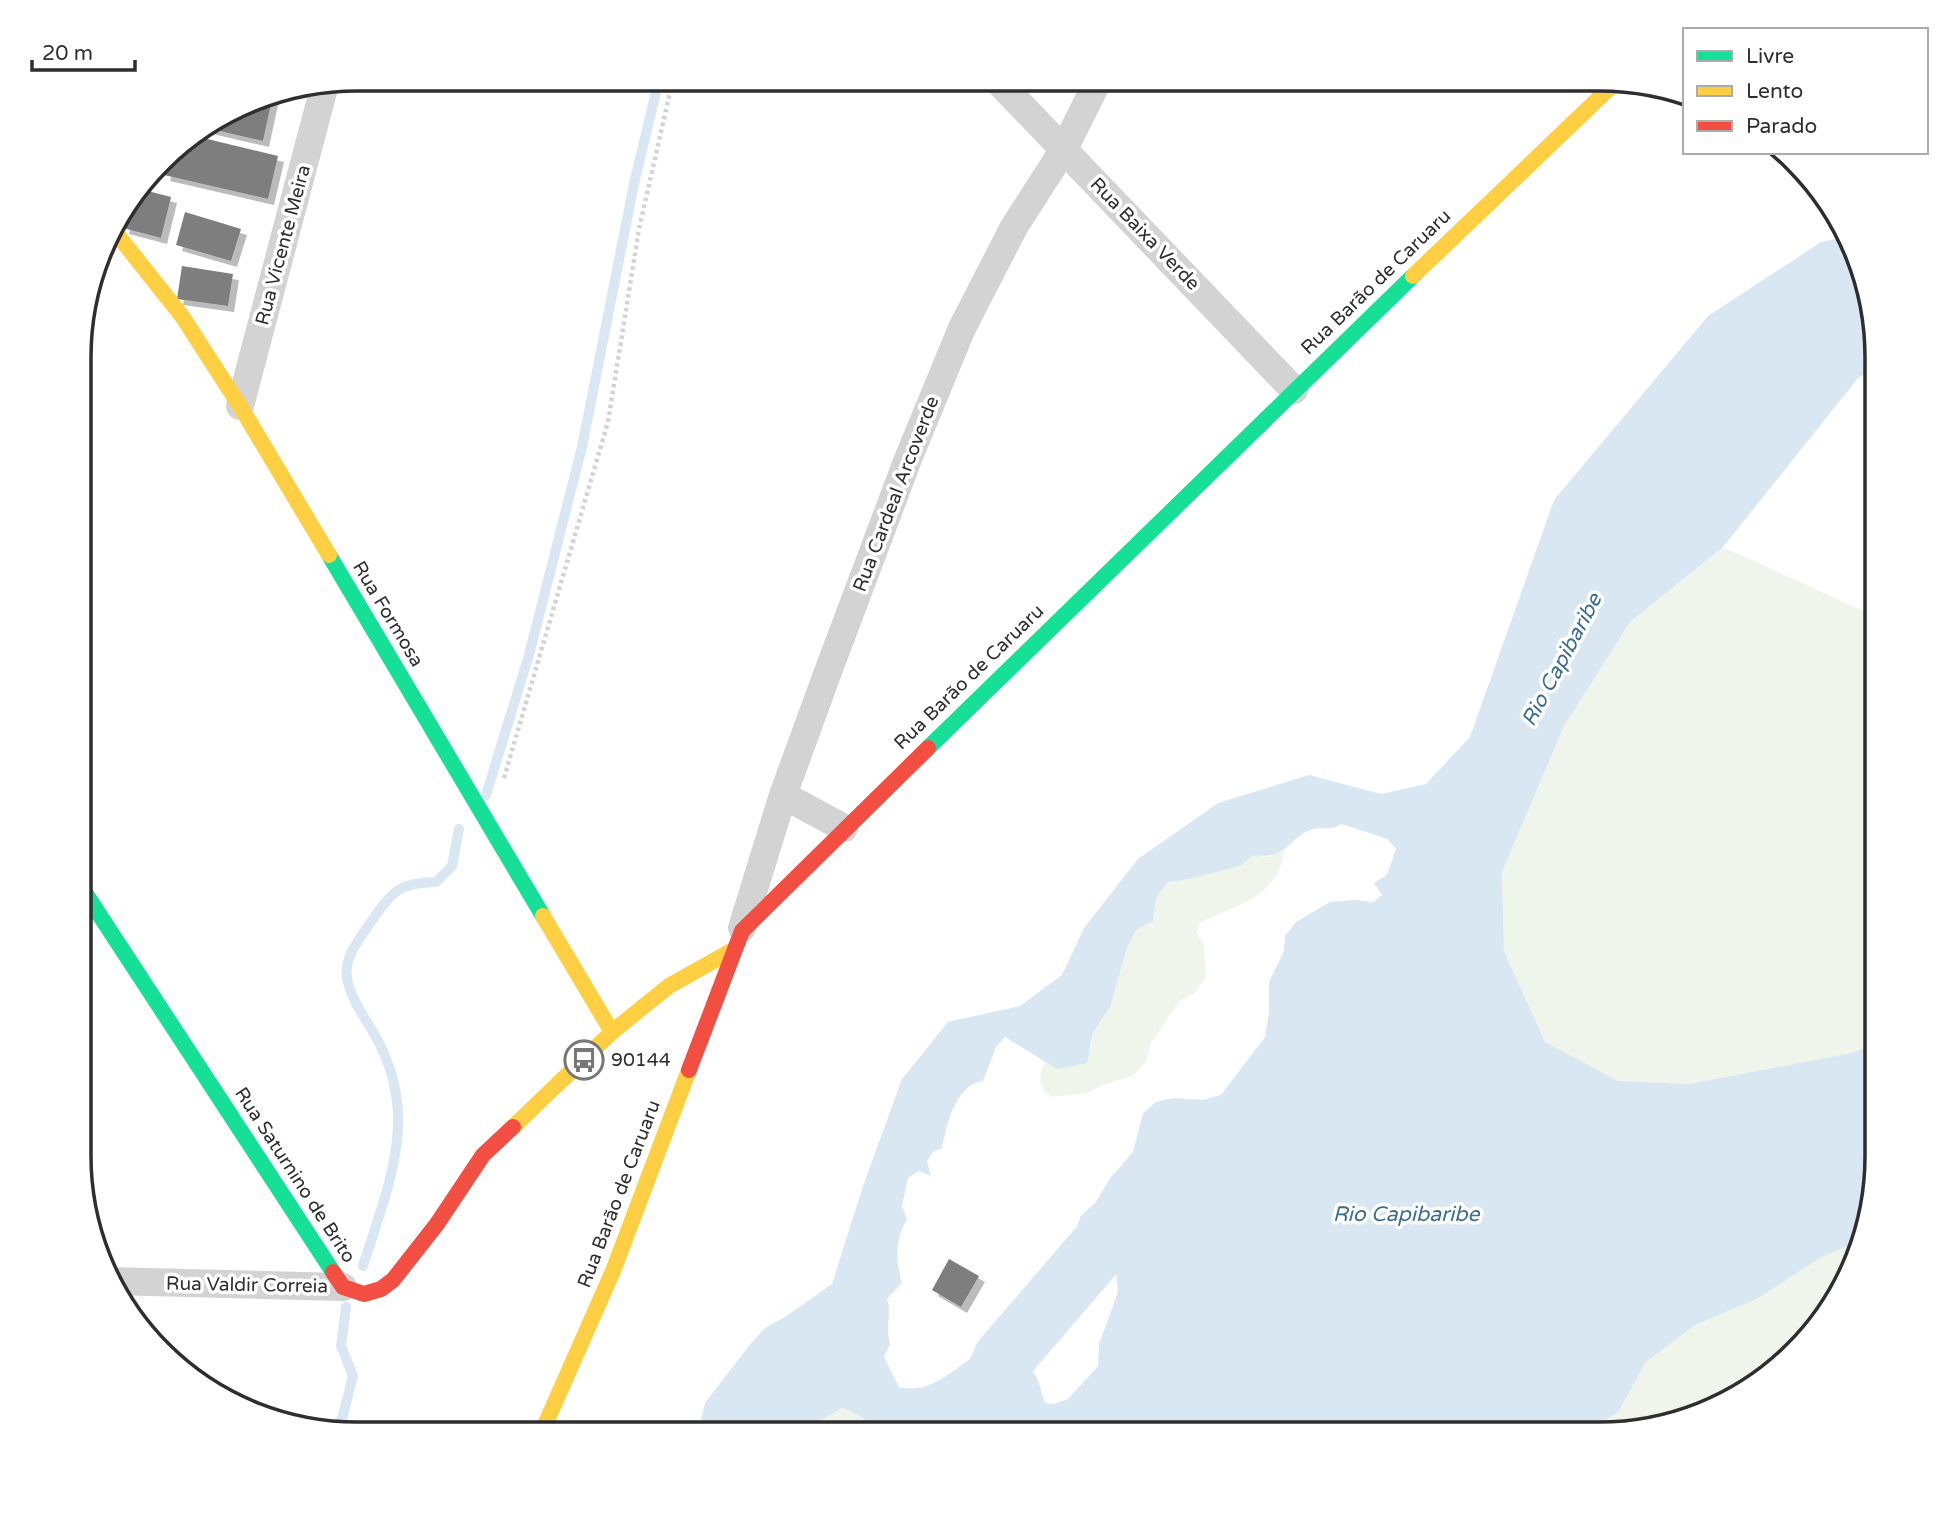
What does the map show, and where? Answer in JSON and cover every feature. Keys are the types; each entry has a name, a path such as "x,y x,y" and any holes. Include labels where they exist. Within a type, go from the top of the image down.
{"street":[{"name":"Rua Baixa Verde","path":"1008,91 1294,390"},
{"name":"Rua Cardeal Arcoverde","path":"737,940 783,795 908,459 962,328 1014,226 1064,149 1092,91"},
{"name":"Rua Barão de Caruaru","path":"547,1422 613,1271 737,940 844,828 1294,390 1606,91"},
{"name":"Rua Vicente Meira","path":"240,406 323,93"},
{"name":"Rua Formosa","path":"120,236 182,316 240,406 611,1032"},
{"path":"783,795 844,828"},
{"name":"Rua Saturnino de Brito","path":"91,902 343,1287 353,1293 364,1294 381,1289 393,1280 437,1224 483,1155 611,1032 669,986 737,940"},
{"name":"Rua Valdir Correia","path":"122,1281 343,1287"}],"path":[{"path":"490,827 608,422 639,229 670,91"}],"shaded area":[{"path":"1723,547 1865,612 1865,1047 1851,1053 1689,1084 1618,1081 1545,1043 1504,951 1502,872 1564,726 1630,622"},
{"path":"1284,851 1280,867 1264,890 1241,905 1200,923 1197,933 1204,945 1206,978 1194,993 1180,1001 1171,1013 1151,1043 1146,1062 1132,1076 1087,1093 1051,1097 1040,1081 1045,1062 1057,1069 1091,1050 1093,1034 1110,1007 1127,948 1136,930 1153,921 1156,898 1168,882 1240,866 1254,855 1267,857"},
{"path":"1850,1245 1838,1274 1810,1318 1787,1344 1761,1367 1717,1395 1684,1408 1634,1420 1603,1422 1618,1412 1646,1362 1695,1325 1757,1299 1820,1258"},
{"path":"842,1408 866,1422 818,1422"}],"water":[{"name":"Rio Capibaribe","path":"1838,238 1860,305 1865,374 1858,378 1723,547 1630,622 1564,726 1502,872 1504,951 1545,1042 1618,1081 1689,1084 1851,1053 1865,1048 1863,1191 1850,1245 1820,1258 1757,1299 1695,1325 1646,1362 1618,1412 1603,1422 867,1422 857,1414 842,1408 818,1422 701,1422 705,1403 765,1328 832,1284 863,1186 902,1079 948,1022 1020,1006 1062,975 1084,928 1138,859 1218,803 1309,775 1381,794 1426,784 1470,737 1554,500 1708,316 1821,242","holes":["1341,824 1388,839 1396,849 1387,875 1374,883 1382,895 1373,902 1330,902 1296,922 1285,936 1284,951 1269,982 1269,1012 1265,1037 1221,1095 1203,1100 1174,1098 1156,1102 1143,1113 1133,1152 1111,1177 1095,1203 1081,1216 1055,1280 1065,1273 1079,1283 1100,1262 1116,1271 1118,1292 1099,1344 1098,1366 1068,1399 1054,1404 1045,1403 1036,1376 1025,1365 1004,1355 981,1351 933,1383 922,1387 899,1387 884,1357 890,1344 887,1299 902,1283 897,1250 907,1220 902,1206 908,1178 919,1171 931,1176 927,1161 933,1152 942,1148 954,1107 965,1090 983,1081 996,1047 1005,1037 1057,1069 1087,1063 1093,1033 1110,1007 1127,948 1136,930 1153,921 1156,898 1168,882 1240,866 1254,855 1266,856 1282,851 1305,832"]}],"building":[{"path":"271,105 263,141 218,131 239,118"},
{"path":"205,139 278,156 268,199 164,175"},
{"path":"149,191 171,197 161,238 124,228"},
{"path":"185,212 241,229 231,261 176,245"},
{"path":"182,266 233,274 228,306 177,299"},
{"path":"949,1259 979,1276 961,1307 932,1290"}],"waterway":[{"path":"486,795 529,655 582,447 634,184 656,91"},
{"path":"363,1266 390,1180 398,1117 386,1058 349,987 348,961 360,937 394,894 407,886 436,882 452,866 459,829"},
{"name":"Rio Capibaribe","path":"975,1422 1004,1358 1127,1215"},
{"path":"340,1421 353,1376 341,1346 346,1307"}],"traffic: fast":[{"path":"928,748 1413,276"},
{"path":"329,555 543,916"},
{"path":"91,902 333,1272"}],"traffic: slow":[{"path":"1413,276 1606,91"},
{"path":"119,237 182,316 240,406 329,555"},
{"path":"543,916 612,1032"},
{"path":"513,1127 612,1032 669,986 733,950"},
{"path":"546,1422 613,1271 689,1070"}],"traffic: jam":[{"path":"689,1070 742,931 928,748"},
{"path":"333,1272 343,1287 364,1294 381,1289 393,1280 437,1224 483,1155 513,1127"}],"place":[{"name":"90144","path":"584,1060"}]}
